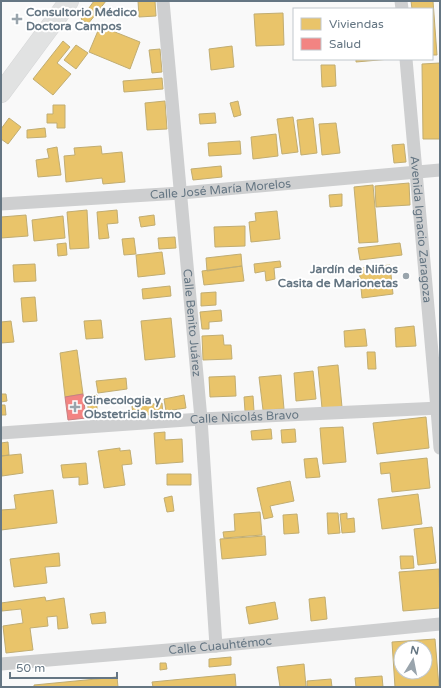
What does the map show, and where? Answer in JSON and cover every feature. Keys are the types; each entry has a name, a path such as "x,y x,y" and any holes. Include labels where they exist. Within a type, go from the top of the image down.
{"main road":[{"path":"1,93 69,1"}],"street":[{"name":"Calle Benito Juárez","path":"163,1 201,420 216,646"},
{"name":"Avenida Ignacio Zaragoza","path":"406,60 439,408 440,448"},
{"name":"Calle José María Morelos","path":"1,204 181,193 440,170"},
{"name":"Calle Nicolás Bravo","path":"1,433 201,420 439,408"},
{"name":"Calle Cuauhtémoc","path":"1,664 216,646 440,624"}],"building: Viviendas":[{"path":"94,1 106,1 88,24 81,19"},
{"path":"138,1 155,1 156,16 139,17"},
{"path":"411,1 433,1 437,55 433,55 433,8 412,8"},
{"path":"283,13 284,45 256,46 254,14"},
{"path":"100,26 140,42 130,69 89,52"},
{"path":"63,41 70,47 57,63 71,74 53,95 33,79"},
{"path":"76,45 88,53 76,69 64,60"},
{"path":"232,46 234,67 211,70 209,49"},
{"path":"160,49 162,72 152,73 149,50"},
{"path":"356,60 379,60 356,62"},
{"path":"440,63 440,139 423,139 422,64"},
{"path":"321,65 335,65 336,86 322,87"},
{"path":"162,78 163,89 124,92 123,81"},
{"path":"165,101 167,129 147,130 145,103"},
{"path":"238,101 241,115 234,117 230,103"},
{"path":"53,105 65,105 65,128 57,128 57,123 47,123 47,114 53,114"},
{"path":"215,113 216,123 200,124 199,114"},
{"path":"293,117 298,152 282,154 277,119"},
{"path":"9,118 21,127 8,144 1,139 1,129"},
{"path":"313,118 317,153 301,155 297,120"},
{"path":"336,123 340,153 322,155 319,124"},
{"path":"45,128 46,137 27,138 27,130"},
{"path":"276,134 278,156 253,159 251,137"},
{"path":"240,141 241,154 209,156 208,143"},
{"path":"404,144 406,162 394,163 392,145"},
{"path":"101,146 102,154 122,152 125,182 103,184 102,178 66,182 64,156 75,155 74,148"},
{"path":"57,147 61,175 38,177 36,160 49,158 47,149"},
{"path":"221,166 222,177 193,180 191,169"},
{"path":"409,183 410,205 376,207 375,186"},
{"path":"373,185 378,242 359,243 354,187"},
{"path":"342,194 342,206 330,207 329,195"},
{"path":"87,210 89,248 70,249 67,212"},
{"path":"117,210 118,223 107,224 109,238 99,239 97,212"},
{"path":"277,211 280,239 251,242 249,222 256,221 255,213"},
{"path":"26,215 28,236 1,238 1,217"},
{"path":"154,215 155,225 141,227 139,217"},
{"path":"63,216 65,238 34,241 32,220"},
{"path":"245,226 245,246 215,247 214,227"},
{"path":"175,237 176,248 159,249 158,238"},
{"path":"134,238 136,254 124,255 122,239"},
{"path":"66,243 67,255 58,256 57,244"},
{"path":"400,243 402,255 360,260 358,248"},
{"path":"162,252 165,274 138,277 136,255"},
{"path":"241,254 242,266 207,271 206,258"},
{"path":"280,261 281,267 274,268 275,279 266,281 265,271 255,273 254,264"},
{"path":"35,264 36,281 14,282 13,265"},
{"path":"390,265 393,294 362,298 359,268"},
{"path":"242,266 244,281 204,285 202,271"},
{"path":"170,286 171,296 143,299 142,289"},
{"path":"216,292 216,305 201,306 201,293"},
{"path":"35,297 37,321 23,322 21,298"},
{"path":"221,310 222,321 209,322 209,329 202,329 200,312"},
{"path":"171,318 175,357 145,360 141,321"},
{"path":"101,320 103,338 86,339 84,321"},
{"path":"11,321 14,342 1,343 1,322"},
{"path":"414,326 416,346 396,347 395,328"},
{"path":"365,329 367,346 345,347 344,331"},
{"path":"223,335 224,345 231,345 232,359 203,360 202,336"},
{"path":"77,350 83,394 65,397 60,353"},
{"path":"367,352 375,352 376,369 368,369"},
{"path":"338,365 342,407 322,408 318,367"},
{"path":"313,371 316,399 296,401 294,373"},
{"path":"281,375 284,409 263,410 259,377"},
{"path":"235,376 236,396 210,397 209,377"},
{"path":"126,378 127,389 98,393 96,381"},
{"path":"1,394 6,394 7,401 1,402"},
{"path":"88,395 97,395 97,411 88,411"},
{"path":"184,395 186,408 166,411 164,399"},
{"path":"253,396 254,411 245,411 244,397"},
{"path":"162,403 163,414 133,416 132,406"},
{"path":"1,405 5,405 6,415 1,415"},
{"path":"426,417 429,448 377,454 373,423"},
{"path":"343,427 346,462 323,464 320,428"},
{"path":"271,429 272,439 252,440 251,431"},
{"path":"295,429 296,442 282,443 281,430"},
{"path":"165,432 165,440 182,439 183,462 156,464 154,433"},
{"path":"8,442 9,455 1,456 1,443"},
{"path":"120,448 120,451 130,450 132,464 122,465 125,485 104,488 98,451"},
{"path":"21,454 23,473 2,476 1,456"},
{"path":"317,458 320,477 306,478 304,459"},
{"path":"427,458 430,488 392,492 390,473 381,474 380,463"},
{"path":"86,463 88,484 79,485 79,477 63,478 61,465"},
{"path":"167,474 191,474 191,485 167,485"},
{"path":"290,481 294,501 270,506 273,517 264,519 257,488"},
{"path":"53,490 57,523 1,530 1,510 16,509 14,495"},
{"path":"418,494 422,524 382,529 378,499"},
{"path":"172,496 174,511 167,512 164,498"},
{"path":"260,512 262,535 224,538 223,532 235,531 234,514"},
{"path":"327,513 338,513 340,533 328,534"},
{"path":"347,513 347,519 354,518 355,532 342,533 340,514"},
{"path":"297,514 299,533 284,534 283,515"},
{"path":"432,527 436,563 418,565 414,529"},
{"path":"265,536 266,555 222,559 220,539"},
{"path":"59,553 60,566 45,567 47,583 14,587 10,559"},
{"path":"400,556 413,556 414,568 401,569"},
{"path":"439,569 440,608 403,611 399,572"},
{"path":"45,597 46,601 64,598 68,628 58,629 57,616 47,617 48,626 30,628 33,650 6,653 3,626 23,623 21,609 2,611 1,603"},
{"path":"325,597 327,619 311,621 309,599"},
{"path":"275,602 278,619 249,624 246,607"},
{"path":"105,612 106,623 92,624 90,614"},
{"path":"435,639 439,687 395,687 395,680 433,680 433,640 421,640"},
{"path":"231,657 231,665 209,667 209,659"},
{"path":"160,663 166,663 167,669 160,670"},
{"path":"304,664 306,687 280,687 277,667"},
{"path":"235,674 236,687 153,687 152,682"},
{"path":"382,676 383,687 356,687 355,678"},
{"path":"117,677 118,687 34,687 34,685"},
{"path":"331,679 332,687 307,687 307,681"}],"building: Salud":[{"name":"Ginecologia y Obstetricia Istmo","path":"83,394 86,418 68,420 65,397"}],"place":[{"name":"Consultorio Médico Doctora Campos","path":"17,19"},
{"name":"Jardín de Niños Casita de Marionetas","path":"406,276"},
{"name":"Ginecologia y Obstetricia Istmo","path":"75,407"}]}
